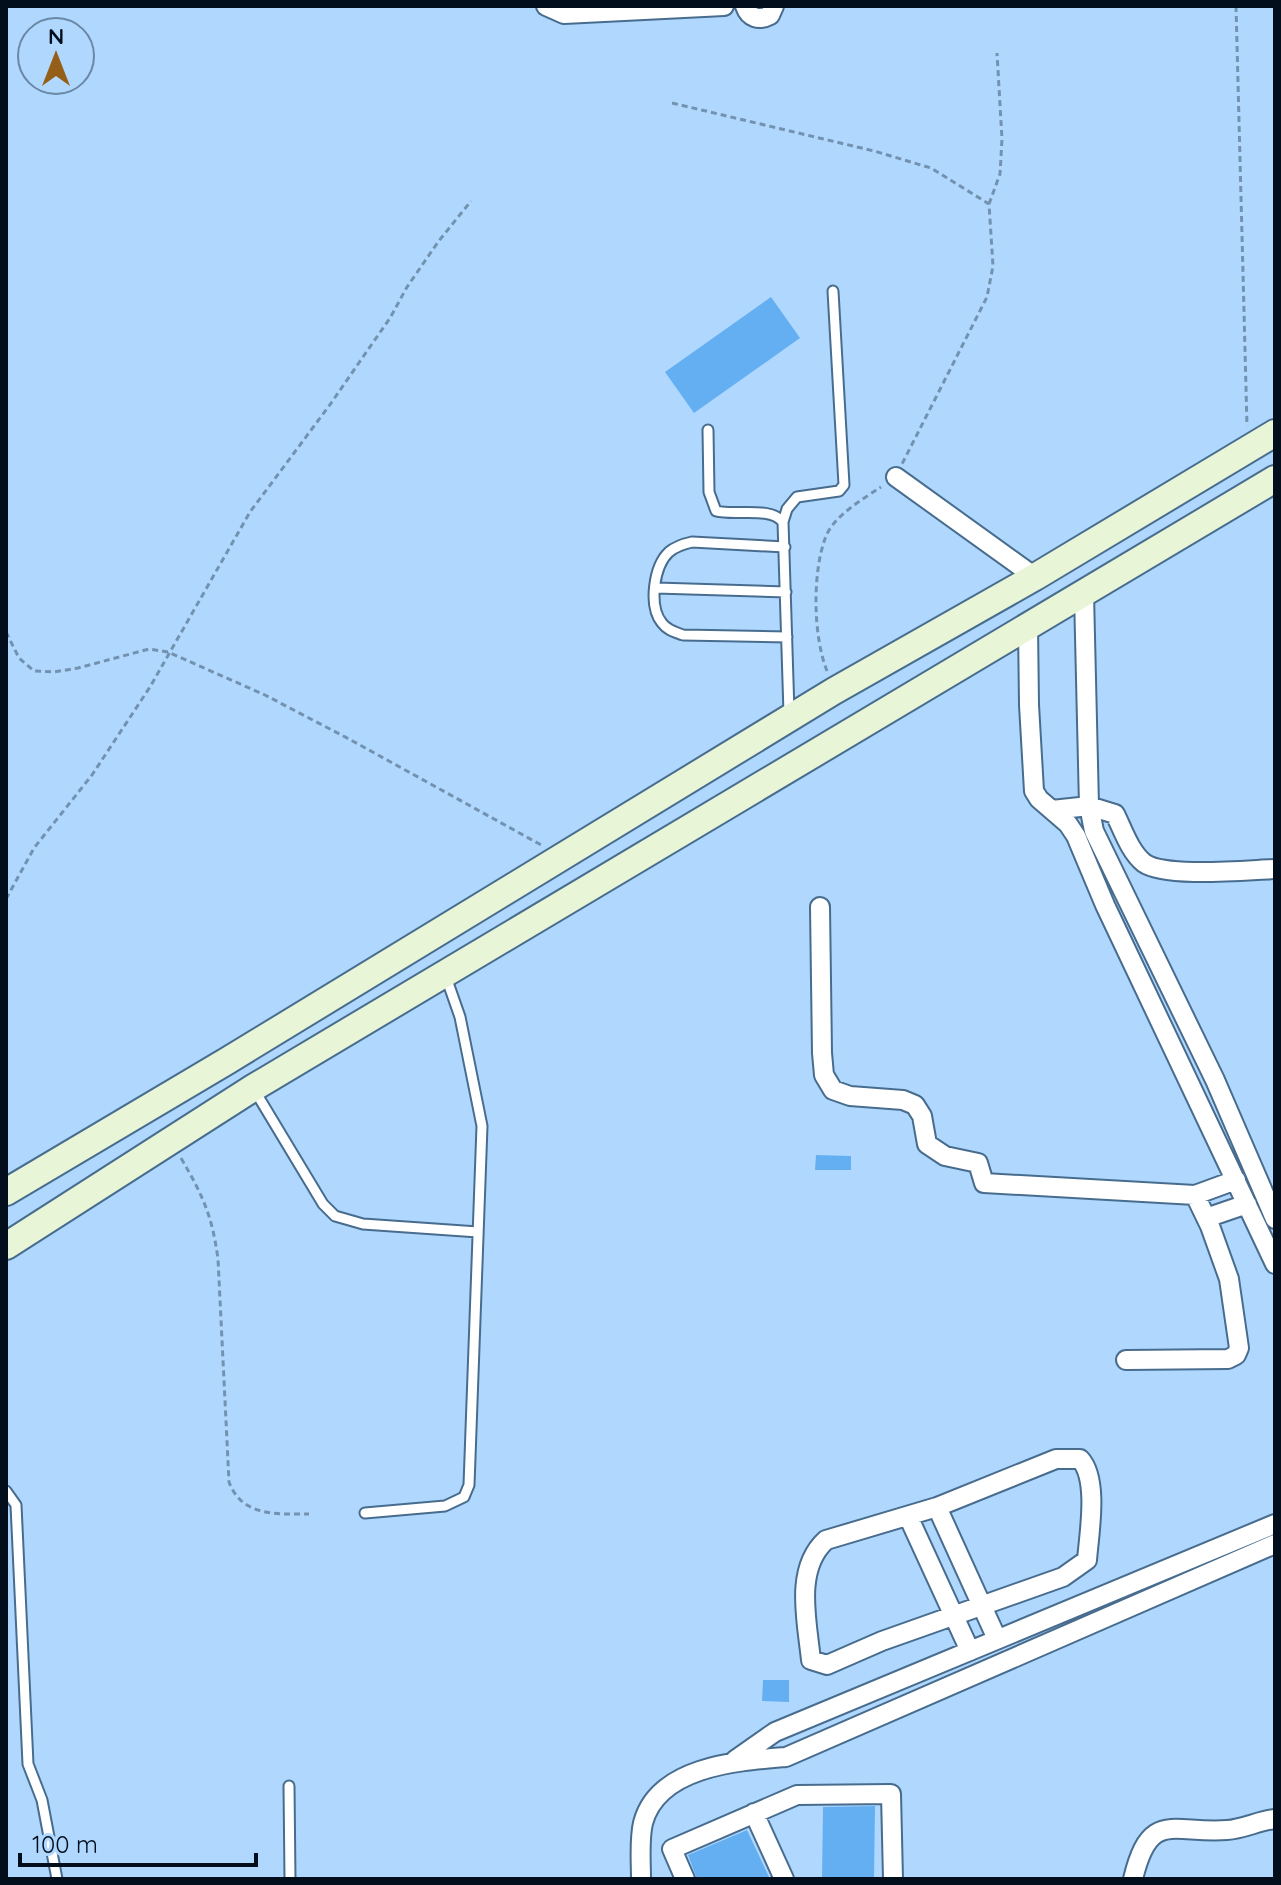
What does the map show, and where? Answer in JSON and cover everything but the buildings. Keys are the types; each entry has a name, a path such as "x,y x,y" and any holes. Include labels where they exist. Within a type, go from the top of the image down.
{"street":[{"path":"546,6 564,14 724,6"},
{"path":"745,6 757,19 770,15 774,6"},
{"path":"6,1192 834,691 1035,577 1275,433"},
{"path":"896,477 1035,577"},
{"path":"6,1246 253,1088 1275,479"},
{"path":"1084,594 1089,806 1094,831 1215,1080 1270,1225 1275,1264"},
{"path":"1028,626 1032,779 1039,799 1068,824 1076,836 1105,905 1247,1204 1270,1225"},
{"path":"753,740 778,776"},
{"path":"1052,810 1089,806 1115,814 1134,852 1145,864 1187,871 1275,869"},
{"path":"820,907 822,1053 824,1075 833,1090 850,1096 903,1100 915,1105 922,1116 927,1144 945,1156 978,1163 984,1183 1195,1195 1236,1180"},
{"path":"1126,1360 1228,1359 1236,1355 1239,1348 1229,1279 1195,1195"},
{"path":"1206,1218 1247,1204"},
{"path":"1056,1459 1080,1459 1086,1465 1091,1498 1087,1560 1063,1577 882,1641 827,1665 811,1660 806,1615 807,1569 815,1550 826,1540 908,1516 1056,1459"},
{"path":"937,1507 997,1639"},
{"path":"908,1516 970,1651"},
{"path":"733,1761 775,1732 1275,1524"},
{"path":"641,1879 642,1826 655,1798 686,1777 720,1763 786,1757 1275,1544"},
{"path":"685,1879 672,1849 797,1795 891,1794 893,1879"},
{"path":"754,1813 784,1879"},
{"path":"1133,1879 1139,1852 1153,1834 1166,1828 1230,1830 1275,1819"}],"lane":[{"path":"789,718 783,522 787,509 797,497 839,491 844,485 833,291"},
{"path":"708,430 709,492 716,511 726,514 771,514 783,522"},
{"path":"785,547 692,542 678,546 661,563 656,588 657,614 662,624 683,635 787,637"},
{"path":"656,588 786,592"},
{"path":"365,1513 445,1506 464,1497 469,1485 482,1126 460,1017 445,974"},
{"path":"253,1088 323,1204 335,1216 363,1224 478,1232"},
{"path":"6,1491 11,1505 26,1746 31,1776 42,1800 57,1879"},
{"path":"289,1786 290,1879"}],"path":[{"path":"1236,6 1248,449"},
{"path":"834,691 821,657 816,617 820,566 827,534 849,510 896,477 987,297 993,266 989,204 1000,174 1002,151 997,53"},
{"path":"672,103 874,151 931,168 989,204"},
{"path":"6,899 34,848 92,775 169,653 250,512 329,406 438,242 471,201"},
{"path":"6,632 19,658 34,671 54,672 104,663 149,649 169,653 265,695 335,731 561,857"},
{"path":"171,1140 209,1210 214,1229 229,1482 233,1492 247,1508 270,1514 309,1514"}]}
